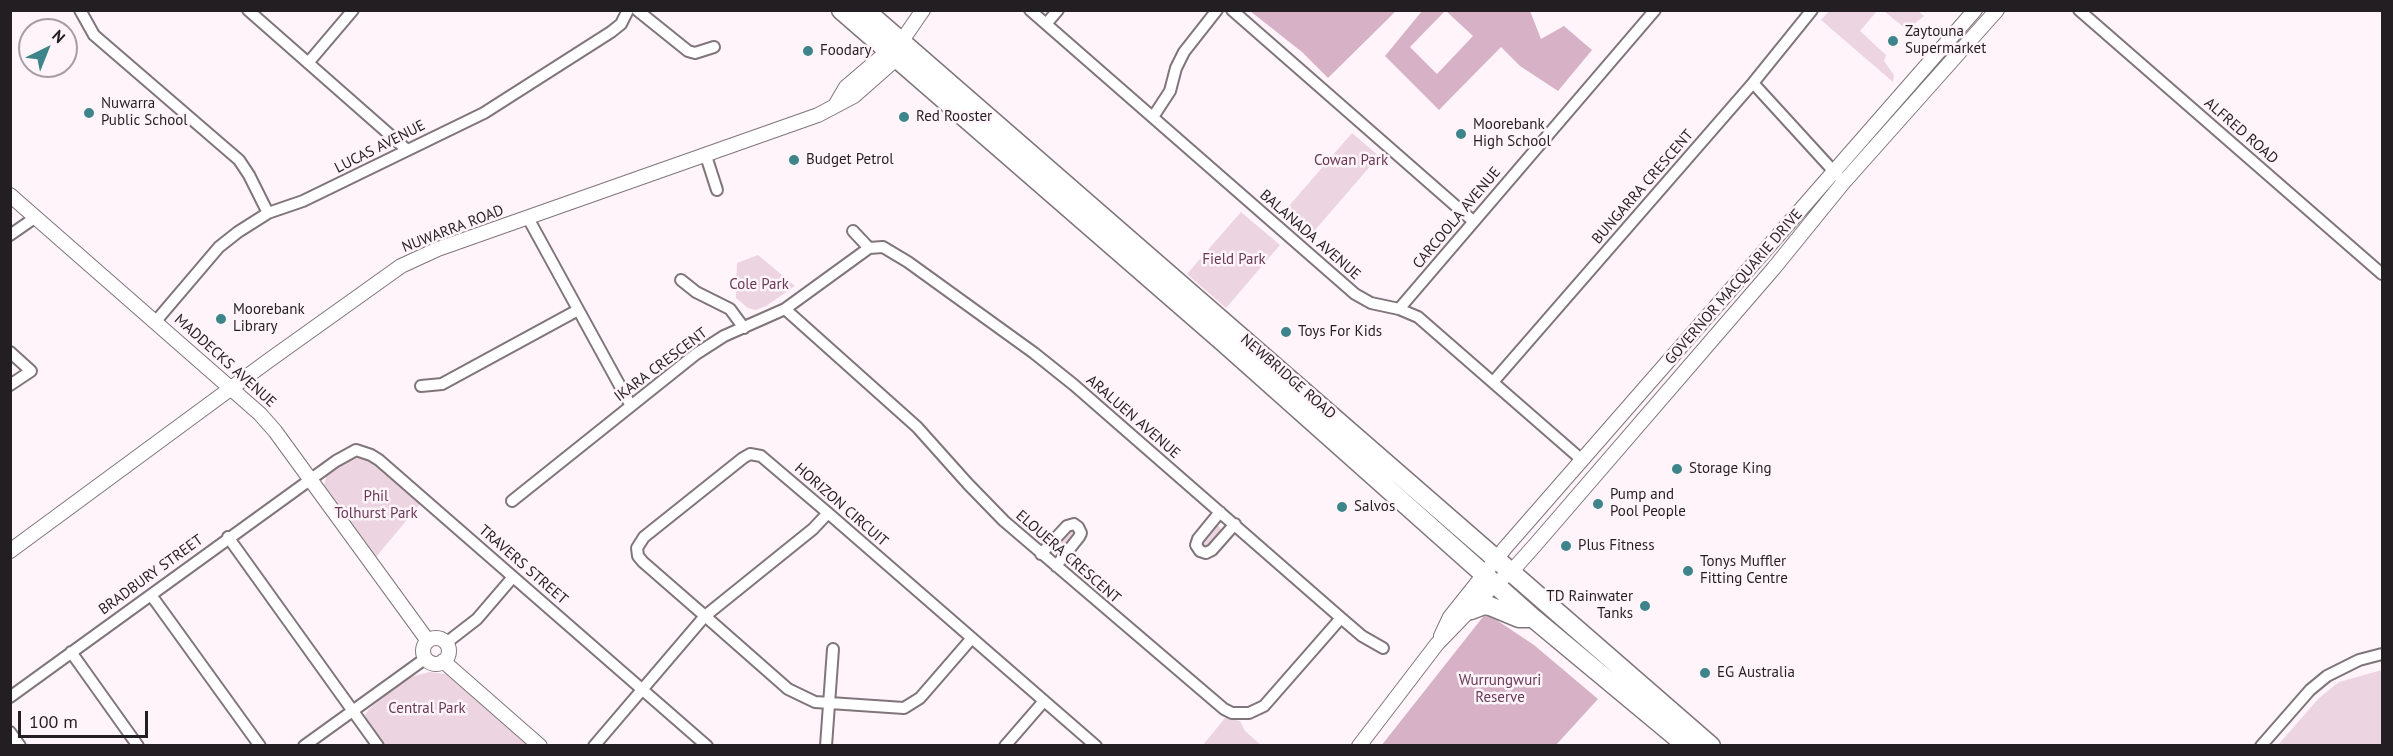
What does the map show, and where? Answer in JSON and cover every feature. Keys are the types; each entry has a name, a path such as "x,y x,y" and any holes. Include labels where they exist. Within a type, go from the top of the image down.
{"highway":[{"name":"NEWBRIDGE ROAD","path":"841,10 895,50 1497,558 1711,746"},
{"name":"NEWBRIDGE ROAD","path":"865,10 895,50 1533,618 1687,746"},
{"path":"1471,610 1490,606 1519,618 1533,618"}],"main road":[{"name":"NUWARRA ROAD","path":"10,550 401,266 438,249 818,115 835,105 846,87 895,50 923,10"},
{"name":"GOVERNOR MACQUARIE DRIVE","path":"1489,579 1497,558 1833,170 1975,10"},
{"name":"GOVERNOR MACQUARIE DRIVE","path":"1489,579 1512,571 1774,268 1843,183 1997,10"},
{"name":"MADDECKS AVENUE","path":"10,195 233,389 268,423 428,641"},
{"path":"1359,746 1437,644 1471,610 1489,579"},
{"path":"1437,644 1450,617 1489,579"},
{"path":"435,638 446,643 448,651 443,661 433,663 426,658 423,648 428,641 435,638"},
{"path":"443,661 540,746"}],"street":[{"path":"80,10 94,35 239,160 267,213"},
{"path":"248,10 406,149"},
{"path":"308,63 353,10"},
{"name":"LUCAS AVENUE","path":"156,321 219,247 267,213 303,201 494,107 611,32 621,24 628,10"},
{"path":"637,10 688,51 695,53 714,47"},
{"name":"BALANADA AVENUE","path":"1030,10 1356,294 1371,303 1399,309 1418,317 1582,460"},
{"path":"1046,24 1058,10"},
{"path":"1153,117 1170,91 1184,52 1217,10"},
{"path":"1232,10 1473,222"},
{"name":"CARCOOLA AVENUE","path":"1399,309 1655,10"},
{"name":"BUNGARRA CRESCENT","path":"1493,382 1752,83 1812,10"},
{"name":"ALFRED ROAD","path":"2079,10 2382,274"},
{"path":"1752,83 1843,183"},
{"path":"706,156 717,190"},
{"path":"10,235 36,217"},
{"path":"528,218 631,406"},
{"path":"853,231 869,248"},
{"name":"ARALUEN AVENUE","path":"869,248 879,246 894,253 1034,353 1235,524 1362,636 1383,648"},
{"name":"IKARA CRESCENT","path":"512,501 709,345 785,309 869,248"},
{"path":"681,280 696,292 730,309 744,328"},
{"name":"ELOUERA CRESCENT","path":"785,309 898,409 936,446 985,503 1041,554 1215,703 1232,713 1249,713 1264,706 1341,618"},
{"path":"421,386 442,384 578,310"},
{"path":"10,352 31,371 10,385"},
{"name":"TRAVERS STREET","path":"310,479 349,452 356,450 371,454 707,746"},
{"name":"HORIZON CIRCUIT","path":"705,616 640,559 637,548 644,537 750,454 757,454 1096,746"},
{"name":"BRADBURY STREET","path":"10,697 310,479"},
{"path":"1220,512 1198,539 1196,545 1200,550 1206,553 1212,550 1235,524"},
{"path":"594,746 641,688 705,616 813,529 828,513"},
{"path":"1041,554 1067,526 1074,524 1078,527 1079,537 1056,566"},
{"path":"228,537 378,746"},
{"path":"446,643 477,619 513,577"},
{"path":"151,594 260,746"},
{"path":"705,616 796,695 815,702 830,704 891,709 910,706 920,698 972,638"},
{"path":"826,746 833,649"},
{"path":"71,652 138,746"},
{"path":"2261,746 2310,690 2327,676 2359,660 2382,654"},
{"path":"304,746 426,658"},
{"path":"1005,746 1044,701"},
{"path":"10,732 20,746"}],"green space":[{"path":"1830,10 1877,11 1860,31 1886,55 1884,61 1894,75 1893,82 1821,20"},
{"path":"1250,11 1396,11 1328,78 1302,52"},
{"path":"1422,11 1445,11 1410,47 1437,74 1473,36 1446,11 1530,11 1541,39 1564,26 1592,50 1558,91 1520,66 1501,47 1439,110 1385,56"},
{"path":"1884,11 1918,11 1924,16 1907,30"},
{"name":"Cowan Park","path":"1352,133 1379,156 1309,237 1282,214"},
{"name":"Field Park","path":"1241,212 1280,245 1226,308 1187,274"},
{"name":"Cole Park","path":"758,255 795,286 766,306 756,310 748,308 736,298 737,263"},
{"name":"Phil Tolhurst Park","path":"364,457 421,503 376,557 324,485 327,474 345,460"},
{"path":"1219,526 1222,532 1210,548 1201,547 1201,540 1213,527"},
{"path":"1068,529 1075,529 1077,533 1059,552 1055,545"},
{"name":"Wurrungwuri Reserve","path":"1486,613 1534,645 1598,699 1556,745 1381,746"},
{"path":"2382,670 2382,745 2278,745 2319,698 2339,682"},
{"name":"Central Park","path":"430,672 445,674 529,745 383,745 366,722 365,715 406,678"},
{"path":"1225,718 1240,721 1245,731 1261,745 1203,745"}],"place":[{"name":"Zaytouna Supermarket","path":"1893,41"},
{"name":"Foodary","path":"808,51"},
{"name":"Nuwarra Public School","path":"89,113"},
{"name":"Red Rooster","path":"904,117"},
{"name":"Moorebank High School","path":"1461,134"},
{"name":"Budget Petrol","path":"794,160"},
{"name":"Moorebank Library","path":"221,319"},
{"name":"Toys For Kids","path":"1286,332"},
{"name":"Storage King","path":"1677,469"},
{"name":"Pump and Pool People","path":"1598,504"},
{"name":"Salvos","path":"1342,507"},
{"name":"Plus Fitness","path":"1566,546"},
{"name":"Tonys Muffler Fitting Centre","path":"1688,571"},
{"name":"TD Rainwater Tanks","path":"1645,606"},
{"name":"EG Australia","path":"1705,673"}]}
